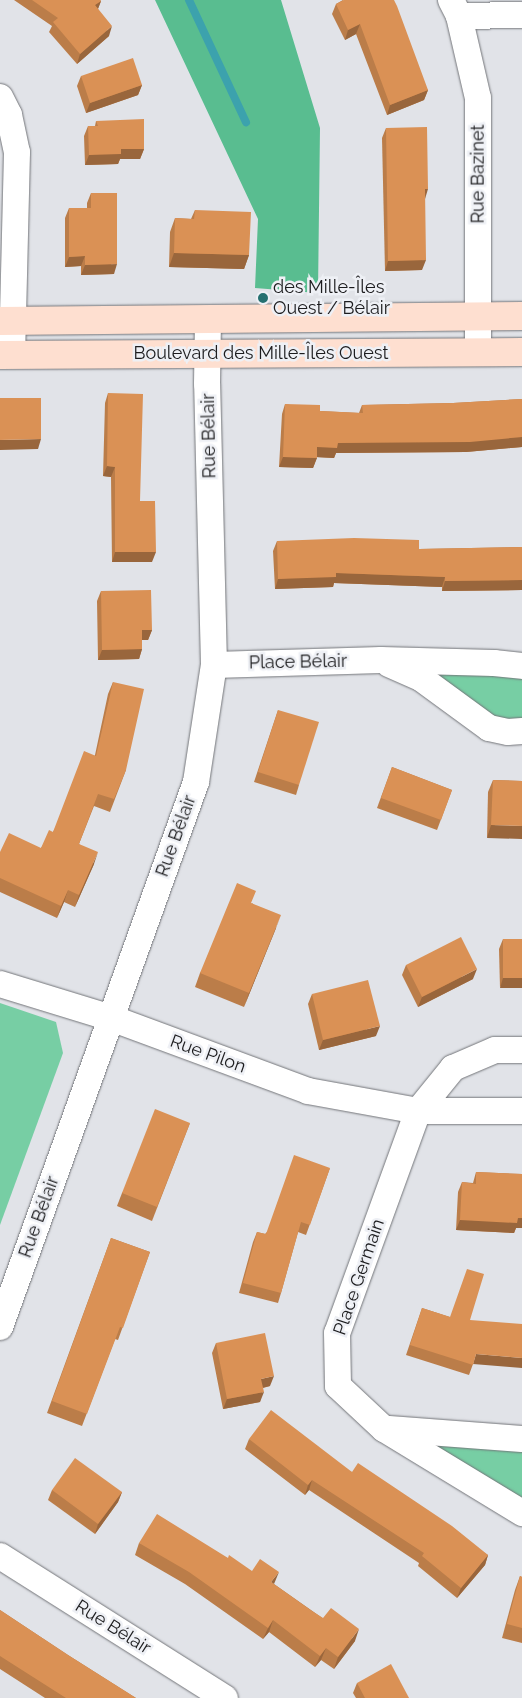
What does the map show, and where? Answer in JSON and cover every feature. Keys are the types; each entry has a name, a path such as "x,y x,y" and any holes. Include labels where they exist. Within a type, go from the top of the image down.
{"street":[{"path":"455,8 522,15"},
{"name":"Rue Bazinet","path":"455,8 478,98 478,352"},
{"path":"0,97 9,115 17,152 6,321 6,354"},
{"name":"Boulevard des Mille-Îles Ouest","path":"6,321 522,316"},
{"name":"Rue Bélair","path":"0,1327 196,782 214,664 208,319"},
{"name":"Boulevard des Mille-Îles Ouest","path":"6,354 522,352"},
{"name":"Place Bélair","path":"214,664 381,660 494,663 522,666"},
{"name":"Place Bélair","path":"381,660 422,679 489,728 508,732 522,731"},
{"name":"Rue Pilon","path":"0,984 110,1018 308,1091 418,1111 522,1111"},
{"path":"418,1111 453,1068 495,1050 522,1050"},
{"name":"Place Germain","path":"418,1111 337,1333 338,1386 384,1429 522,1513"},
{"path":"384,1429 522,1439"},
{"name":"Rue Bélair","path":"0,1556 225,1698"}],"green space":[{"path":"155,0 281,0 320,128 318,293 255,288 258,219"},
{"path":"406,666 522,677 522,724 506,724"},
{"path":"0,1003 56,1022 63,1053 0,1225"},
{"path":"424,1441 522,1448 522,1499"}],"building":[{"path":"32,0 100,0 95,5 112,26 80,54 53,22 58,18"},
{"path":"344,0 394,0 428,90 390,105 360,24 348,30 336,4"},
{"path":"133,58 142,85 90,103 81,76"},
{"path":"144,119 144,149 121,149 121,154 89,155 88,126 98,126 96,121"},
{"path":"427,127 428,189 425,189 426,260 388,261 386,128"},
{"path":"91,193 117,193 117,264 85,265 85,256 69,257 69,208 91,208"},
{"path":"195,210 251,212 249,255 174,253 175,218 194,219"},
{"path":"108,393 143,394 140,501 155,501 156,552 115,552 115,467 107,466"},
{"path":"0,398 41,398 41,439 0,440"},
{"path":"522,399 522,437 470,442 338,443 337,448 317,447 317,458 283,457 285,404 320,405 320,411 363,413 362,405"},
{"path":"354,538 419,540 419,549 522,547 522,580 445,581 445,577 336,573 336,577 278,579 277,541"},
{"path":"151,590 152,630 142,630 142,649 102,650 101,591"},
{"path":"113,682 144,689 126,770 114,799 98,794 79,844 98,852 79,895 68,890 61,906 0,878 0,852 9,833 41,848 49,830 53,832 84,751 96,756"},
{"path":"278,710 319,722 299,785 258,772"},
{"path":"392,767 452,790 441,820 381,798"},
{"path":"493,780 522,781 522,826 491,825"},
{"path":"237,883 256,891 251,903 281,915 249,993 200,973"},
{"path":"461,937 477,969 422,997 406,965"},
{"path":"503,939 522,939 522,978 503,978"},
{"path":"368,980 380,1026 323,1040 312,994"},
{"path":"155,1109 190,1123 157,1207 122,1193"},
{"path":"294,1155 330,1168 310,1225 301,1222 281,1293 243,1283 257,1232 266,1234"},
{"path":"476,1172 522,1174 522,1218 518,1218 517,1223 460,1220 462,1182 476,1184"},
{"path":"111,1238 150,1252 123,1328 120,1327 87,1414 52,1401"},
{"path":"467,1269 484,1274 470,1320 522,1324 522,1358 476,1354 473,1365 410,1345 422,1308 450,1317"},
{"path":"265,1333 274,1376 261,1379 264,1392 227,1399 216,1343"},
{"path":"271,1410 352,1472 358,1463 452,1526 488,1555 461,1588 422,1556 424,1553 312,1480 308,1485 249,1439"},
{"path":"75,1458 122,1492 98,1524 52,1490"},
{"path":"157,1514 228,1558 229,1555 252,1571 260,1559 279,1572 271,1582 312,1611 323,1618 331,1608 359,1629 338,1657 326,1648 320,1656 273,1620 268,1628 189,1572 139,1543"},
{"path":"520,1576 522,1577 522,1628 507,1624"},
{"path":"0,1610 136,1698 66,1698 0,1656"},
{"path":"391,1664 409,1698 365,1698 357,1683"}],"waterway":[{"path":"189,0 246,122"}],"place":[{"name":"des Mille-Îles Ouest / Bélair","path":"263,298"}]}
